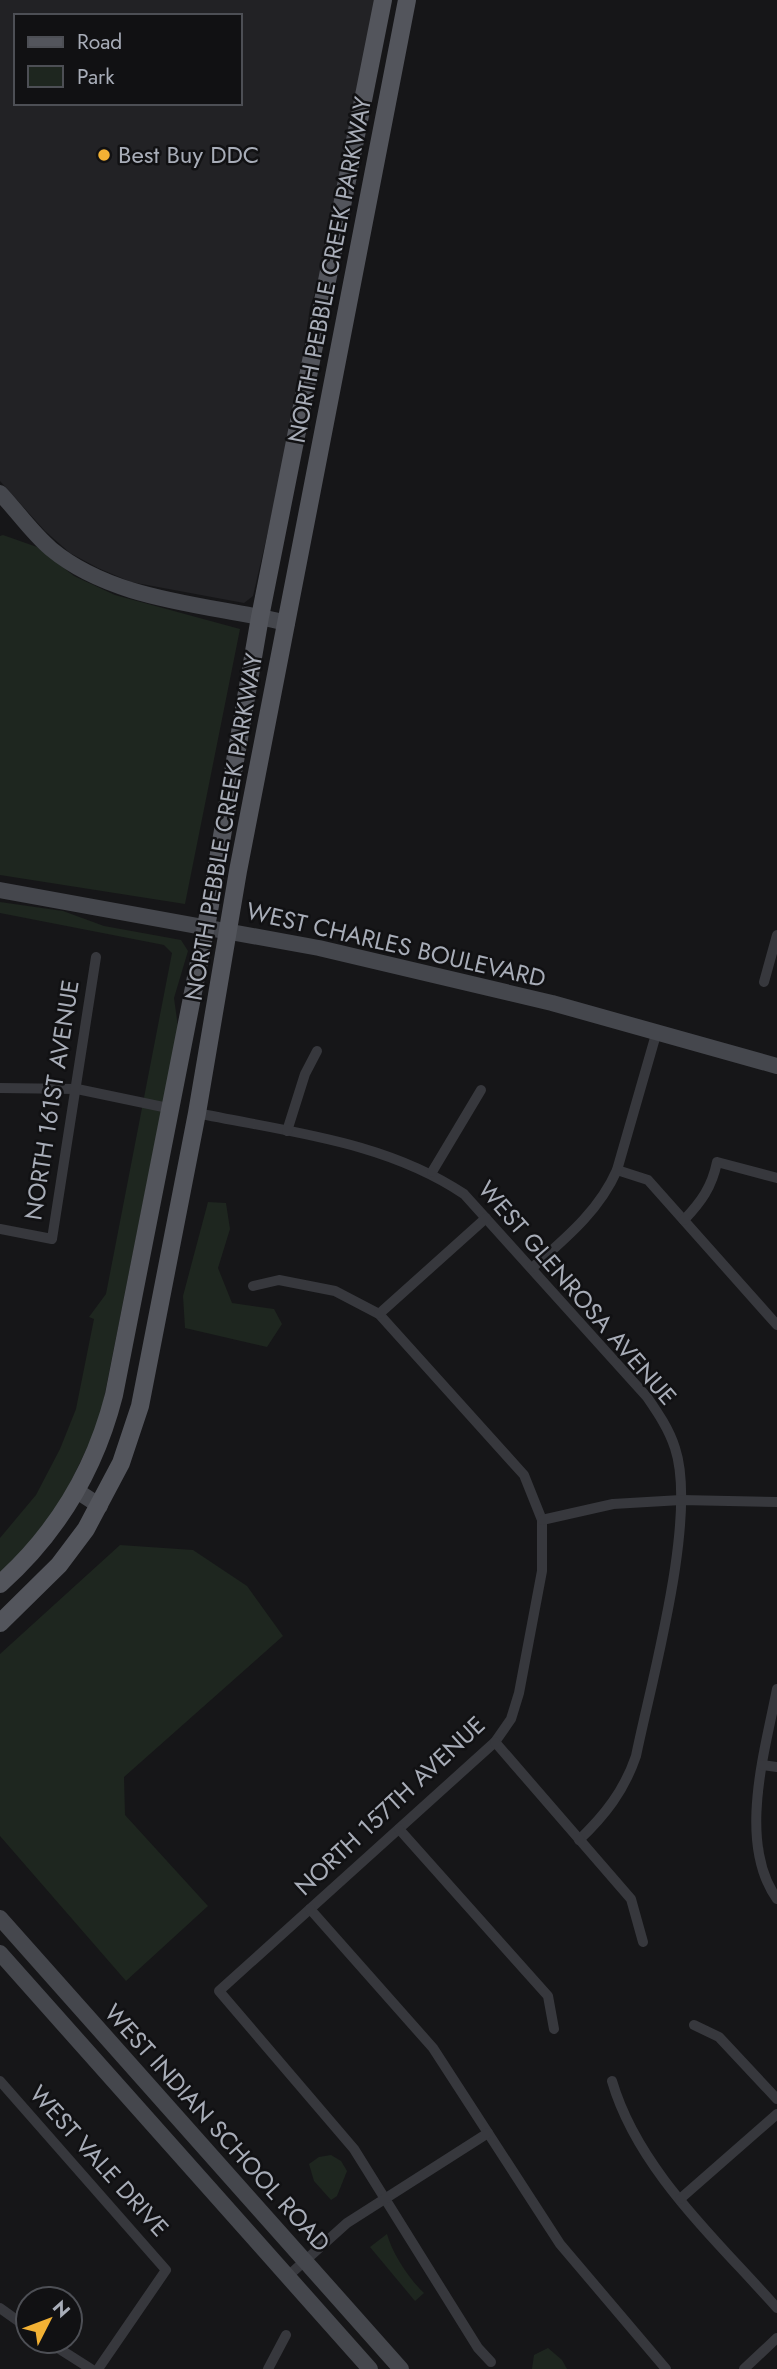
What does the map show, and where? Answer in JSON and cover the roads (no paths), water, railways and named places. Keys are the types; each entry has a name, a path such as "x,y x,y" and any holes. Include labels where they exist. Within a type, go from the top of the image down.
{"main road":[{"name":"NORTH PEBBLE CREEK PARKWAY","path":"0,1584 45,1538 76,1491 102,1437 114,1395 205,928 260,617 383,0"},
{"name":"NORTH PEBBLE CREEK PARKWAY","path":"0,1623 59,1566 100,1506 129,1442 140,1406 197,1113 286,623 407,0"},
{"path":"326,296 349,301"},
{"path":"0,493 52,549 83,569 137,592 286,623"},
{"name":"WEST CHARLES BOULEVARD","path":"0,890 319,948 657,1031 777,1066"},
{"path":"76,1491 100,1506"},
{"name":"WEST INDIAN SCHOOL ROAD","path":"0,1918 401,2369"},
{"name":"WEST INDIAN SCHOOL ROAD","path":"0,1953 370,2369"}],"street":[{"path":"764,982 777,934"},
{"name":"NORTH 161ST AVENUE","path":"0,1228 52,1239 96,957"},
{"path":"532,1268 589,1216 608,1190 617,1170 657,1031"},
{"path":"287,1131 305,1073 317,1051"},
{"path":"0,1088 77,1090 168,1108"},
{"path":"432,1172 481,1090"},
{"name":"WEST GLENROSA AVENUE","path":"197,1113 369,1148 432,1172 464,1194 647,1396 664,1422 676,1451 681,1500 676,1560 636,1756 617,1799 579,1840"},
{"path":"684,1220 704,1198 717,1162 777,1178"},
{"path":"617,1170 648,1180 777,1325"},
{"path":"379,1314 486,1218"},
{"path":"253,1286 279,1280 335,1291 379,1314 524,1475 542,1520 613,1504 681,1500 777,1502"},
{"name":"NORTH 157TH AVENUE","path":"385,2198 332,2120 219,1992 495,1742 511,1719 519,1693 542,1571 542,1520"},
{"path":"777,1689 755,1812 759,1853 777,1899"},
{"path":"495,1742 631,1899 643,1942"},
{"path":"762,1765 777,1767"},
{"path":"399,1829 548,1997 554,2029"},
{"path":"310,1909 433,2048 560,2244 666,2369"},
{"path":"694,2025 719,2037 777,2099"},
{"name":"WEST VALE DRIVE","path":"0,2081 166,2270 98,2369"},
{"path":"612,2081 622,2114 647,2155 680,2199 777,2308"},
{"path":"680,2199 777,2114"},
{"path":"288,2276 347,2223 488,2133"},
{"path":"385,2198 478,2348 491,2362"},
{"path":"268,2369 286,2335"},
{"path":"744,2369 777,2338"},
{"path":"70,2355 92,2369"}],"place":[{"name":"Best Buy DDC","path":"104,155"}]}
